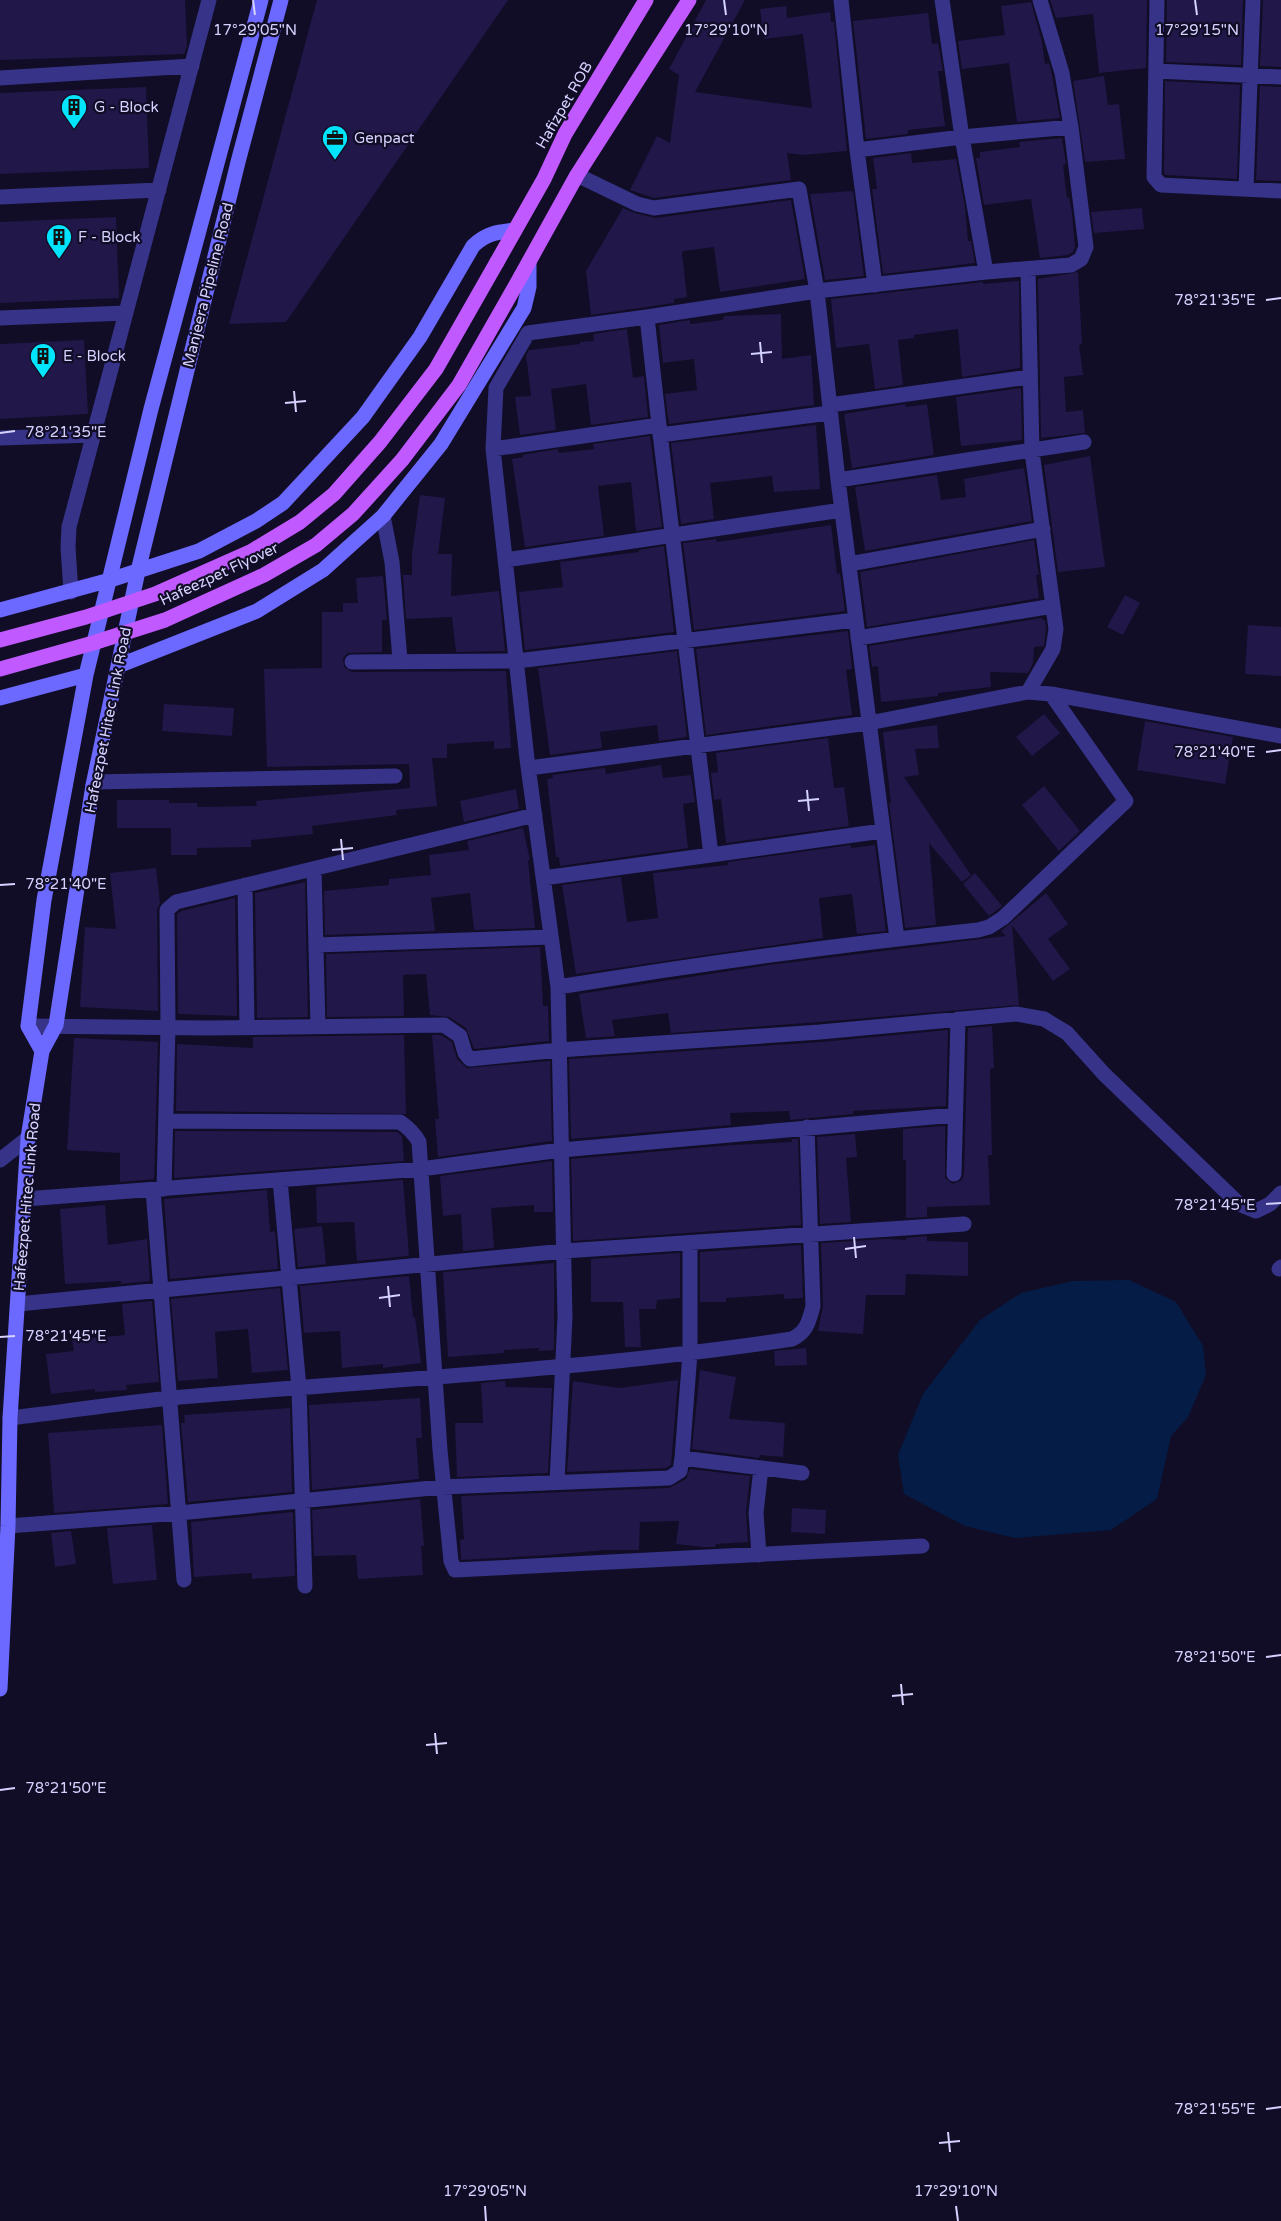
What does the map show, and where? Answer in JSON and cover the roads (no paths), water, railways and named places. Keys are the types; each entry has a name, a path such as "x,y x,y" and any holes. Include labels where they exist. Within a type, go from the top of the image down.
{"main road":[{"name":"Manjeera Pipeline Road","path":"28,1026 44,900 86,675 151,409 261,0"},
{"name":"Manjeera Pipeline Road","path":"138,571 224,220 281,0"},
{"name":"Hafizpet ROB","path":"515,230 565,134 646,0"},
{"name":"Hafeezpet Flyover","path":"0,669 165,620 264,575 316,545 353,514 402,460 459,385 577,175 689,0"},
{"path":"202,216 224,220"},
{"path":"0,610 71,592 199,551 256,521 283,503 363,417 420,336 457,277 473,246 492,232 515,230"},
{"name":"Hafeezpet Flyover","path":"0,640 155,594 252,550 300,522 334,494 373,451 436,369 515,230"},
{"path":"118,666 257,612 323,570 383,516 441,444 525,308 529,287 529,262"},
{"name":"Hafeezpet Hitec Link Road","path":"0,1689 8,1526 10,1418 28,1138 42,1051 56,1025 93,785 138,571"},
{"path":"0,698 86,675"},
{"path":"28,1026 42,1051"}],"street":[{"path":"71,592 69,527 210,0"},
{"path":"841,0 857,150 875,285"},
{"path":"942,0 962,137 986,272"},
{"path":"556,1482 565,1317 558,987 529,768 494,449 496,388 528,333 816,291 986,272 1071,266 1081,259 1086,247 1071,127 1062,73 1040,0"},
{"path":"1157,0 1154,177 1156,182 1161,185 1281,191"},
{"path":"1246,189 1252,0"},
{"path":"0,78 192,66"},
{"path":"1156,71 1281,77"},
{"path":"857,150 1071,127"},
{"path":"577,175 637,204 654,208 799,189 816,291 855,620 897,939"},
{"path":"0,198 159,190"},
{"path":"1028,269 1032,452 1056,628 1053,649 1028,692"},
{"path":"0,318 126,313"},
{"path":"646,317 711,855"},
{"path":"494,449 830,409 1029,377"},
{"path":"0,438 94,435"},
{"path":"838,480 1032,452 1083,442"},
{"path":"506,560 842,510"},
{"path":"383,516 392,562 400,660"},
{"path":"849,564 1043,529"},
{"path":"858,638 1053,606"},
{"path":"352,662 517,661 855,620"},
{"path":"529,768 869,723 1028,692 1051,694 1281,736"},
{"path":"558,987 681,967 989,927 1003,918 1126,801 1051,694"},
{"path":"93,785 94,782 395,776"},
{"path":"184,1580 161,1291 159,1189 166,1121 167,910 176,902 535,815"},
{"path":"543,878 882,831"},
{"path":"314,869 318,1027"},
{"path":"245,885 247,1027"},
{"path":"316,945 551,936"},
{"path":"28,1026 444,1025 460,1036 465,1053 470,1059 559,1050 808,1033 1016,1014 1044,1019 1067,1033 1104,1074 1239,1203 1256,1211 1270,1204 1281,1193"},
{"path":"954,1174 958,1019"},
{"path":"25,1199 421,1169 561,1150 955,1115"},
{"path":"166,1121 400,1122 409,1128 419,1142 442,1487 454,1570 922,1546"},
{"path":"10,1418 170,1399 562,1367 792,1339 801,1335 808,1325 813,1306 807,1127"},
{"path":"0,1160 28,1138"},
{"path":"280,1180 299,1388 305,1586"},
{"path":"18,1305 564,1251 964,1224"},
{"path":"8,1526 179,1513 442,1487 669,1478 680,1471 682,1458 690,1353 690,1243"},
{"path":"682,1458 802,1473"},
{"path":"759,1555 756,1513 761,1468"}],"water":[{"path":"1129,1280 1176,1302 1203,1346 1206,1375 1188,1417 1171,1436 1157,1499 1111,1530 1015,1538 965,1526 904,1494 898,1455 923,1394 980,1320 1021,1293 1073,1281"}],"place":[{"name":"G - Block","path":"74,130"},
{"name":"Genpact","path":"335,161"},
{"name":"F - Block","path":"59,260"},
{"name":"E - Block","path":"43,379"}]}
